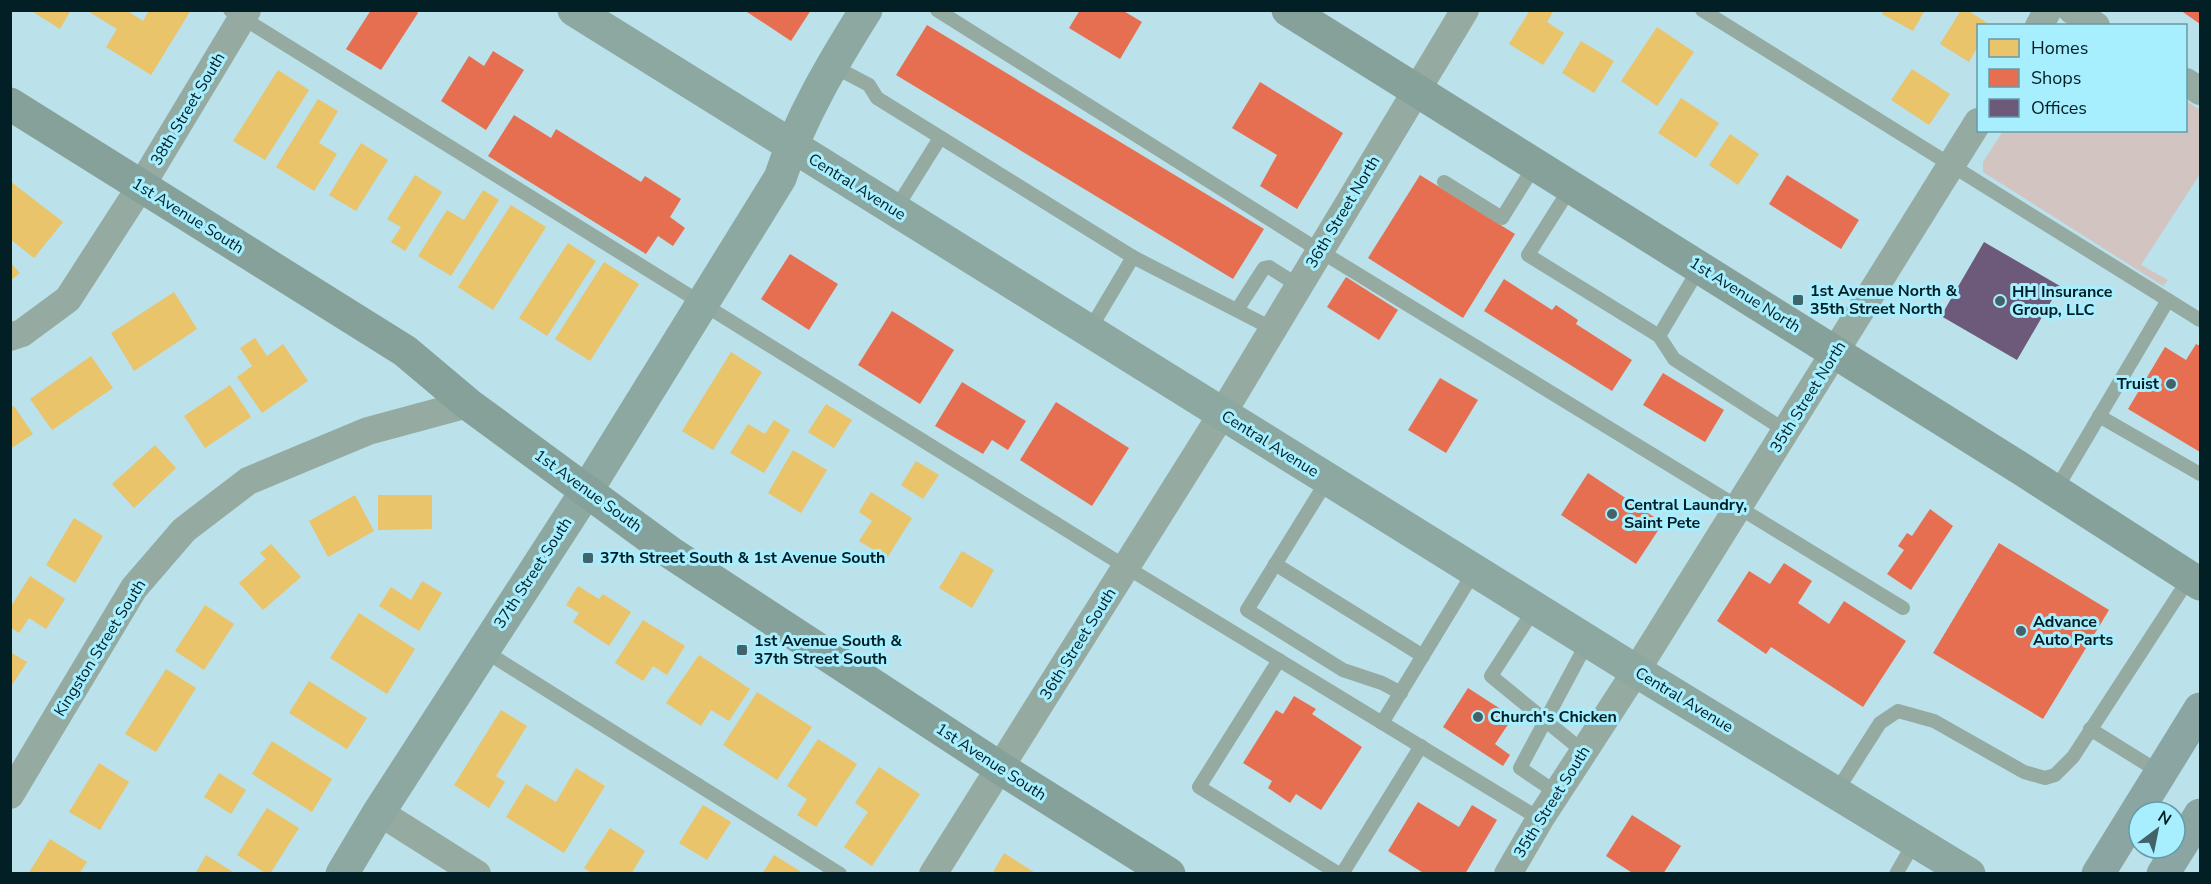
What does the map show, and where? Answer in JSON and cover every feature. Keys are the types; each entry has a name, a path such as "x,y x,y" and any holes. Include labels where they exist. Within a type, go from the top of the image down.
{"highway":[{"path":"2098,873 2200,710"},
{"path":"2163,873 2187,845 2200,815"}],"main road":[{"name":"Central Avenue","path":"574,10 1636,671 1969,873"},
{"name":"37th Street South","path":"342,873 780,178 791,146 831,65 866,10"},
{"name":"1st Avenue North","path":"1287,10 1836,352 2195,580"},
{"name":"1st Avenue South","path":"10,104 405,351 468,404 671,553 1000,768 1169,873"}],"street":[{"name":"36th Street North","path":"1222,414 1465,10"},
{"path":"2040,24 2048,10"},
{"path":"2072,10 2093,24"},
{"name":"38th Street South","path":"10,337 22,333 68,299 141,186 240,13"},
{"path":"2187,83 2200,91"},
{"name":"35th Street North","path":"1636,671 1977,124"},
{"name":"Kingston Street South","path":"10,795 134,588 184,530 248,481 368,431 468,404"},
{"name":"36th Street South","path":"933,873 1222,414"},
{"name":"35th Street South","path":"1508,873 1540,819 1636,671"},
{"path":"379,812 477,873"}],"lane":[{"path":"937,10 1320,250 1903,608"},
{"path":"1702,10 2200,320"},
{"path":"240,13 1126,567 1540,819"},
{"path":"831,65 869,85 877,98 1133,257 1273,329"},
{"path":"895,210 940,138"},
{"path":"1444,182 1502,218 1535,165"},
{"path":"1571,187 1528,255 1659,336 1674,359 1786,431"},
{"path":"1089,331 1133,257"},
{"path":"1237,310 1264,268 1269,267 1299,286"},
{"path":"1659,336 1700,267"},
{"path":"2055,491 2168,300"},
{"path":"2099,416 2200,474"},
{"path":"1328,479 1247,610 1343,670 1382,683 1401,693"},
{"path":"1275,564 1423,656"},
{"path":"1382,723 1475,570"},
{"path":"1836,792 1880,723 1898,711 1934,721 2024,772 2044,778 2055,776 2073,757 2090,729 2195,580"},
{"path":"1535,608 1491,675 1584,752"},
{"path":"1557,794 1520,768 1588,641"},
{"path":"483,650 840,873"},
{"path":"1279,660 1199,786 1340,873 1421,746"},
{"path":"2090,729 2161,773"},
{"path":"1896,873 1915,841"}],"shaded area":[{"path":"2187,102 2200,110 2200,174 2141,265 2168,280 2163,286 1983,172 1983,162 2002,132 2187,132"}],"building: Homes":[{"path":"30,10 71,10 60,29"},
{"path":"86,10 126,10 143,21 149,10 191,10 151,75 106,47 117,29"},
{"path":"1530,10 1554,10 1547,22 1564,33 1543,65 1509,44"},
{"path":"1884,10 1925,10 1913,31 1882,14"},
{"path":"1961,10 1967,10 1989,24 1977,24 1977,48 1969,62 1940,44"},
{"path":"1657,27 1694,52 1657,106 1621,81"},
{"path":"1581,41 1614,61 1594,93 1562,73"},
{"path":"1912,69 1950,94 1929,125 1891,100"},
{"path":"278,70 309,90 265,160 233,141"},
{"path":"1681,98 1719,123 1696,158 1658,133"},
{"path":"318,99 338,111 319,143 337,154 314,191 276,167"},
{"path":"1730,134 1759,154 1738,185 1709,165"},
{"path":"361,143 388,160 356,211 329,195"},
{"path":"415,175 442,192 405,251 391,242 401,227 387,219"},
{"path":"10,181 63,222 34,258 10,239"},
{"path":"483,190 499,200 451,276 418,256 447,210 464,220"},
{"path":"511,205 546,227 493,310 458,287"},
{"path":"568,243 596,261 547,336 519,318"},
{"path":"10,262 20,273 10,281"},
{"path":"604,262 639,284 590,361 555,339"},
{"path":"174,292 197,329 134,371 111,333"},
{"path":"255,338 267,356 283,344 308,381 262,413 237,377 252,366 240,348"},
{"path":"731,352 762,372 713,450 682,431"},
{"path":"91,356 113,388 52,430 30,399"},
{"path":"230,385 251,417 205,448 184,416"},
{"path":"826,404 852,420 834,448 808,432"},
{"path":"14,406 33,434 10,449 10,408"},
{"path":"774,420 790,430 764,473 730,453 748,424 765,434"},
{"path":"155,445 176,468 134,508 112,484"},
{"path":"793,450 827,470 801,513 768,493"},
{"path":"916,461 939,475 923,499 901,485"},
{"path":"871,492 912,518 887,558 859,541 872,521 859,512"},
{"path":"355,495 374,531 328,557 309,521"},
{"path":"378,495 432,495 432,529 378,530"},
{"path":"74,518 103,536 75,583 46,565"},
{"path":"271,544 301,577 263,610 239,583 266,559 260,553"},
{"path":"962,551 994,570 972,608 939,588"},
{"path":"30,576 65,599 46,629 29,618 19,633 10,627 10,608"},
{"path":"422,581 442,593 419,631 379,606 391,587 411,600"},
{"path":"578,586 599,599 603,594 631,612 609,646 573,622 579,613 566,605"},
{"path":"205,605 234,624 204,670 175,651"},
{"path":"359,613 415,649 387,694 330,658"},
{"path":"643,620 685,646 667,675 653,666 643,681 615,663"},
{"path":"10,652 27,662 10,688"},
{"path":"699,655 750,689 729,721 711,710 701,726 666,703"},
{"path":"166,669 196,688 156,752 125,734"},
{"path":"309,681 367,718 347,749 289,713"},
{"path":"757,692 812,727 777,780 723,745"},
{"path":"501,710 527,726 496,776 505,782 489,808 454,785"},
{"path":"818,739 857,764 816,827 797,815 807,799 787,786"},
{"path":"272,741 332,779 312,812 252,774"},
{"path":"99,763 129,782 100,830 69,812"},
{"path":"879,767 920,794 872,866 844,847 868,812 855,803"},
{"path":"576,768 605,786 564,853 506,817 526,784 556,802"},
{"path":"219,773 246,790 231,814 204,797"},
{"path":"703,805 731,822 707,860 679,843"},
{"path":"267,808 299,828 270,874 237,855"},
{"path":"610,828 645,851 631,874 593,874 584,868"},
{"path":"50,839 87,862 79,874 28,874"},
{"path":"1004,853 1037,874 992,874"},
{"path":"206,855 236,874 195,874"},
{"path":"774,855 800,871 798,874 762,874"}],"building: Shops":[{"path":"371,10 415,10 418,13 381,70 346,49"},
{"path":"744,10 811,10 791,41"},
{"path":"1080,10 1122,10 1142,22 1120,59 1069,28"},
{"path":"2180,10 2200,10 2200,24"},
{"path":"927,25 1264,229 1233,279 896,75"},
{"path":"493,51 524,70 486,130 441,101 469,56 484,66"},
{"path":"1260,82 1343,133 1297,209 1260,186 1277,155 1232,128"},
{"path":"514,115 551,138 556,129 641,182 645,176 681,199 670,217 685,228 673,246 658,236 646,254 488,156"},
{"path":"1420,175 1515,234 1463,318 1368,258"},
{"path":"1787,175 1859,220 1841,249 1769,204"},
{"path":"790,254 838,284 809,330 761,299"},
{"path":"1346,277 1398,310 1379,340 1327,307"},
{"path":"1504,279 1552,310 1556,305 1578,320 1576,324 1632,360 1612,391 1484,311"},
{"path":"892,311 954,350 920,404 858,365"},
{"name":"Truist","path":"2196,344 2200,346 2200,452 2128,409 2165,347 2186,360"},
{"path":"1663,373 1724,410 1705,442 1643,405"},
{"path":"1440,378 1478,400 1446,453 1408,430"},
{"path":"962,382 1026,421 1008,450 992,440 983,454 935,426"},
{"path":"1056,402 1129,448 1092,506 1020,460"},
{"path":"1588,473 1663,523 1636,564 1561,515"},
{"path":"1930,509 1953,526 1911,590 1887,574 1904,550 1898,546 1907,533 1912,536"},
{"name":"Advance Auto Parts","path":"1999,543 2109,610 2043,719 1933,653"},
{"path":"1784,563 1812,581 1798,603 1829,624 1844,601 1906,641 1863,707 1771,647 1766,654 1717,621 1749,571 1770,584"},
{"path":"1468,688 1513,717 1495,744 1510,755 1503,766 1443,727"},
{"path":"1294,696 1316,709 1312,714 1362,747 1321,810 1296,794 1290,803 1268,788 1272,781 1243,763 1276,710 1283,714"},
{"path":"1418,802 1459,827 1472,805 1497,820 1465,874 1425,874 1388,851"},
{"path":"1632,815 1681,846 1663,874 1634,874 1606,856"}],"building: Offices":[{"name":"HH Insurance Group, LLC","path":"1984,242 2060,286 2017,360 1941,316"}],"place":[{"name":"1st Avenue North & 35th Street North","path":"1798,300"},
{"name":"HH Insurance Group, LLC","path":"2000,301"},
{"name":"Truist","path":"2171,384"},
{"name":"Central Laundry, Saint Pete","path":"1612,514"},
{"name":"37th Street South & 1st Avenue South","path":"588,558"},
{"name":"Advance Auto Parts","path":"2021,631"},
{"name":"1st Avenue South & 37th Street South","path":"742,650"},
{"name":"Church's Chicken","path":"1478,717"}]}
